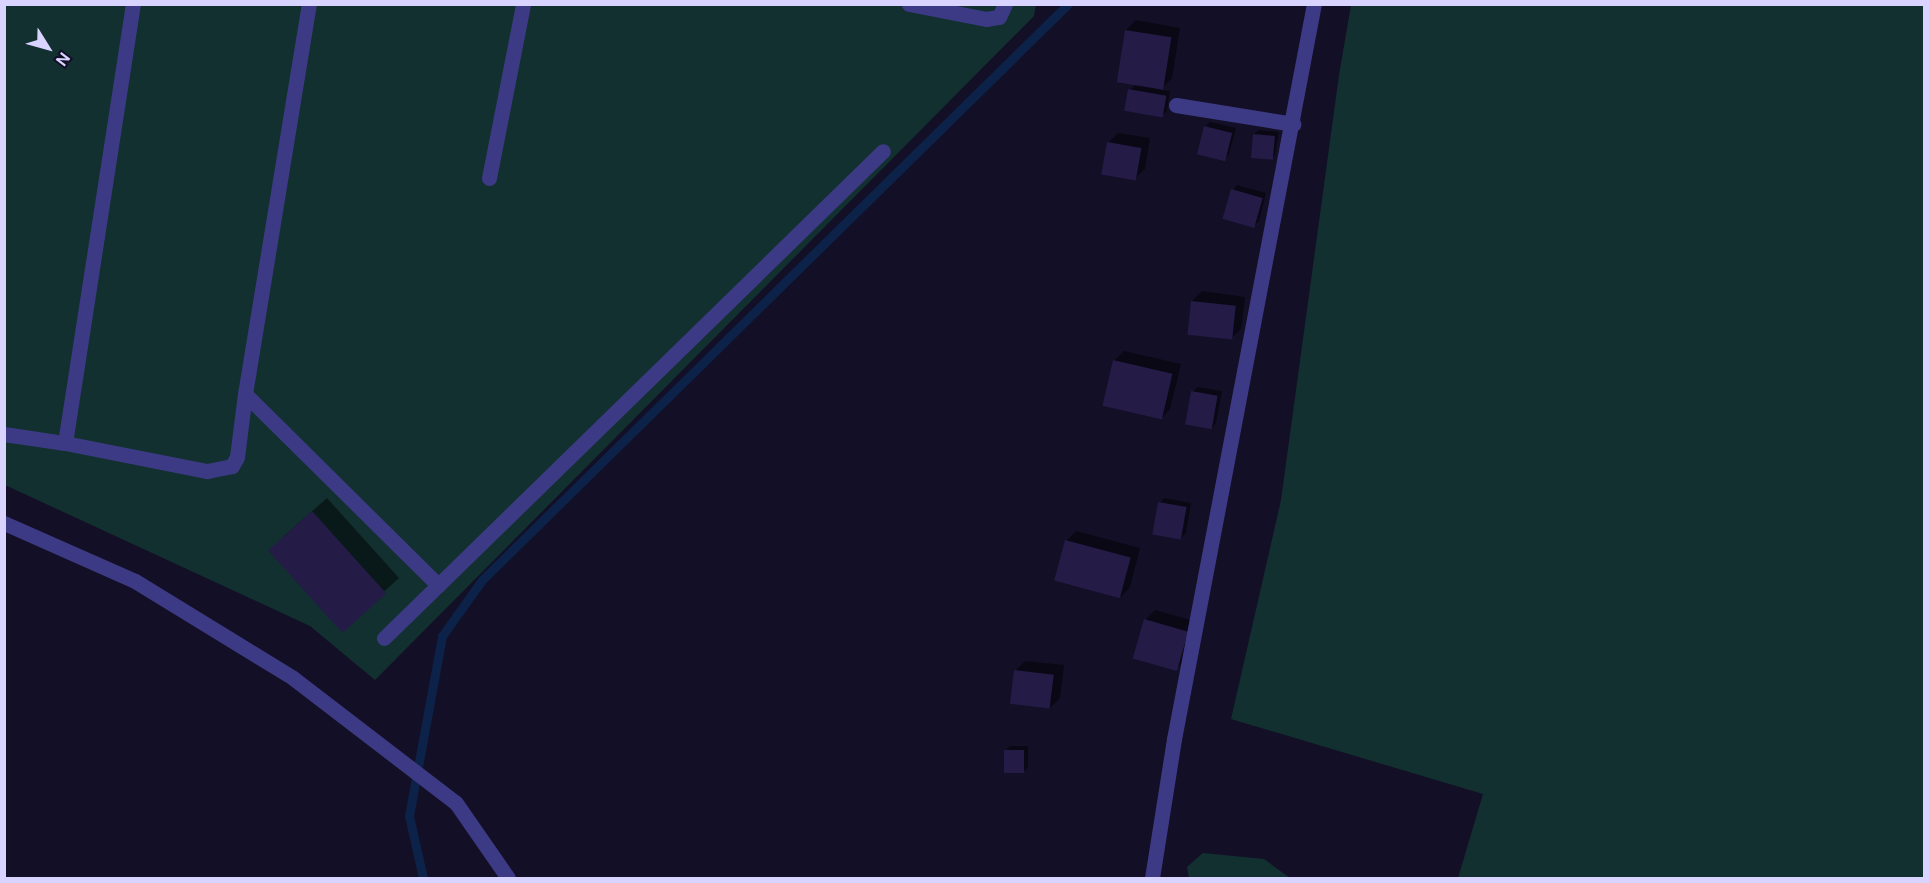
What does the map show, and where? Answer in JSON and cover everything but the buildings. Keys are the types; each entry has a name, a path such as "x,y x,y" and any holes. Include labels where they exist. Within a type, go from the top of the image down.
{"street":[{"path":"64,443 133,4"},
{"path":"4,434 64,443 207,471 231,466 237,457 245,394 309,4"},
{"path":"489,178 522,4"},
{"path":"909,4 986,19 999,17 1005,4"},
{"path":"1152,879 1174,739 1293,124 1314,4"},
{"path":"1176,105 1293,124"},
{"path":"384,638 883,151"},
{"path":"245,394 438,585"},
{"path":"4,523 135,581 293,678 456,803 508,879"}],"green space":[{"path":"5,5 1036,5 1034,16 375,680 310,626 5,485"},
{"path":"1351,5 1924,5 1924,878 1458,878 1483,794 1231,719 1281,500 1339,75"},
{"path":"1203,853 1264,859 1290,878 1189,878 1187,867"}],"waterway":[{"path":"423,878 409,816 442,636 482,580 1068,4"}]}
